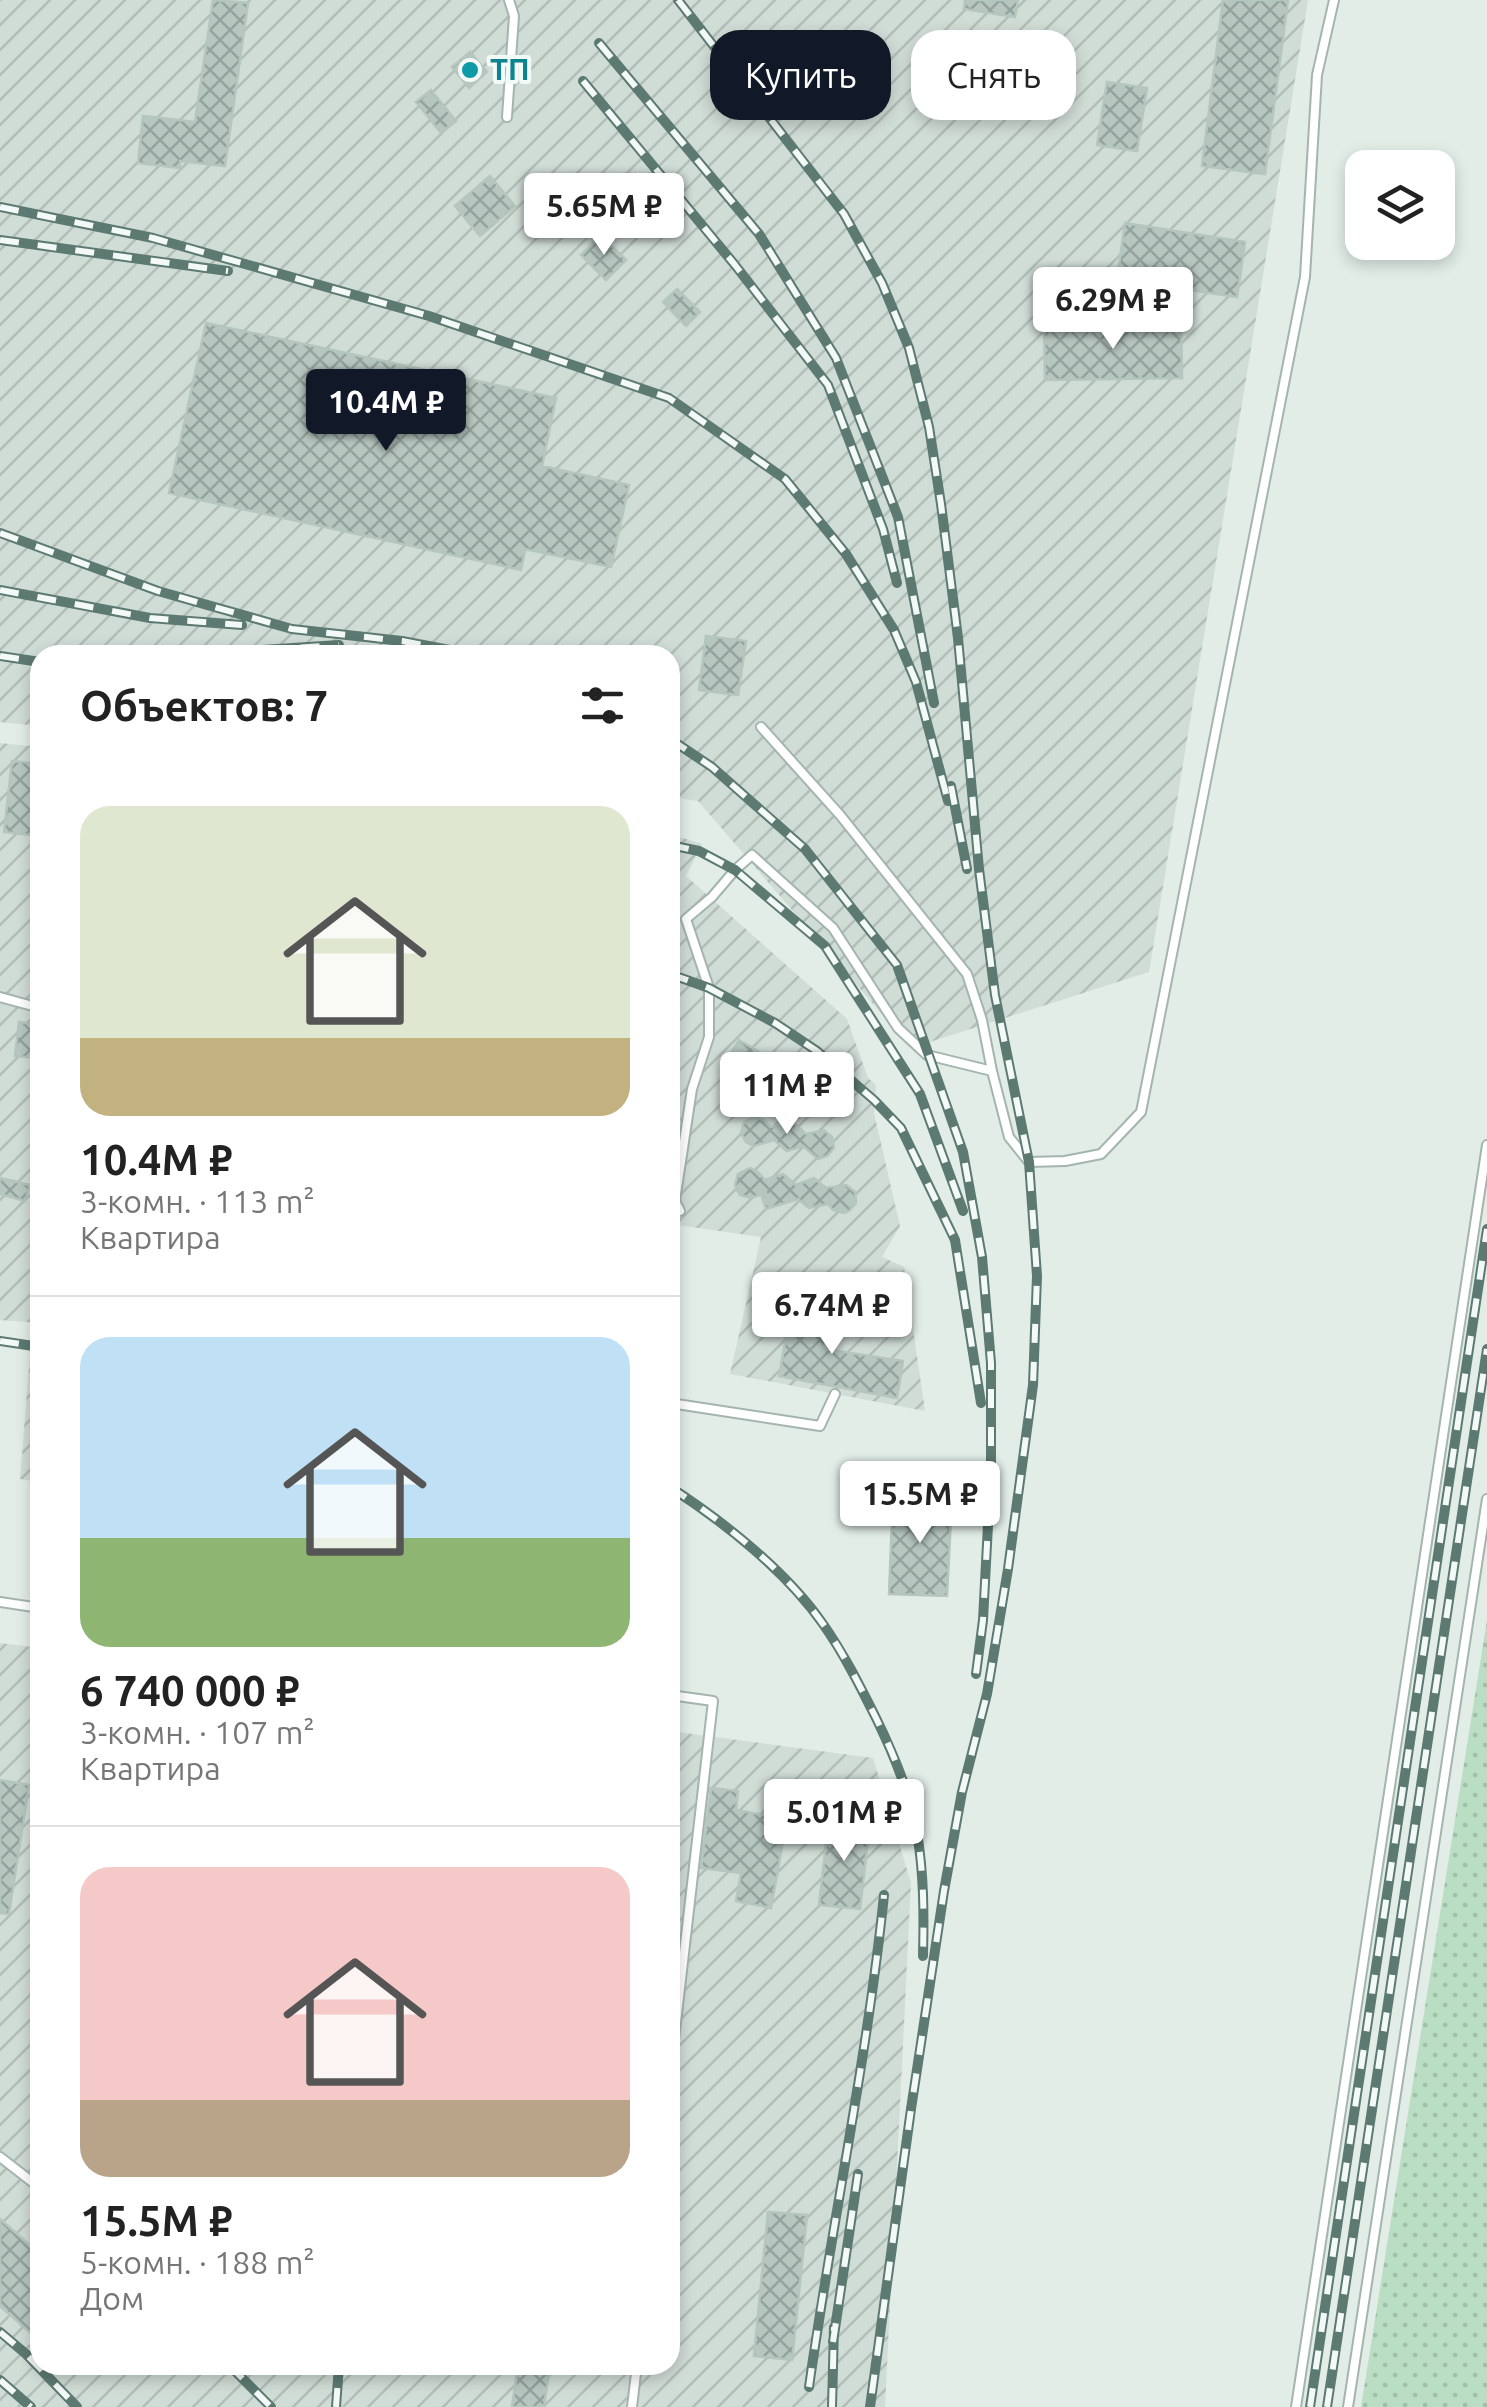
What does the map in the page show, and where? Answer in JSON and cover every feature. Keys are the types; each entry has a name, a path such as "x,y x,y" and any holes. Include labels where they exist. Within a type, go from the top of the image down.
{"lane":[{"path":"507,117 514,16 509,0"},
{"path":"761,727 840,815 966,974 982,1020 1010,1137 1028,1162 1100,1154 1140,1112 1306,277 1317,75 1334,0"},
{"path":"680,1168 692,1088 709,1037 709,988 686,919 712,898 752,855 832,928 898,1028 928,1054 992,1071"},
{"path":"0,996 30,1005"},
{"path":"1296,2407 1487,1145"},
{"path":"680,1405 820,1426 835,1394"},
{"path":"1348,2407 1487,1499"},
{"path":"0,1602 30,1606"},
{"path":"680,1696 712,1701 680,1986"},
{"path":"0,2157 30,2180"},
{"path":"632,2407 636,2375"}],"shaded area":[{"path":"0,0 1308,0 1149,972 911,1048 698,801 680,798 680,645 30,645 30,725 0,722"},
{"path":"0,743 30,746 30,1322 0,1320"},
{"path":"680,837 702,844 686,876 847,1019 868,1078 876,1085 874,1113 900,1226 882,1257 904,1267 925,1411 730,1374 761,1237 680,1225"},
{"path":"30,1355 30,1480 20,1479"},
{"path":"0,1643 30,1647 30,2375 680,2375 680,1732 873,1758 911,1883 885,2407 0,2407"}],"green space":[{"path":"1487,1620 1487,2407 1361,2407"}],"building":[{"path":"213,0 248,3 225,166 180,161 180,168 138,163 143,116 195,122"},
{"path":"965,0 1018,0 1015,17 964,9"},
{"path":"1223,0 1288,0 1265,174 1202,166"},
{"name":"ТП","path":"470,52 487,72 469,88 452,67"},
{"path":"1107,82 1147,88 1137,151 1097,145"},
{"path":"431,90 456,121 441,133 416,102"},
{"path":"490,176 515,206 480,236 455,206"},
{"path":"1125,223 1245,242 1237,297 1117,279"},
{"path":"601,235 626,260 606,280 581,255"},
{"path":"677,289 700,312 686,326 663,302"},
{"path":"206,323 556,398 542,466 629,485 611,567 525,549 521,570 169,493"},
{"path":"1181,323 1182,378 1045,380 1044,325"},
{"path":"706,636 746,641 738,695 699,690"},
{"path":"12,761 30,763 30,835 4,832"},
{"path":"19,1022 30,1024 30,1058 15,1056"},
{"path":"739,1040 799,1075 790,1091 729,1056"},
{"path":"754,1117 771,1127 793,1122 806,1134 824,1130 832,1137 834,1148 818,1159 803,1146 787,1151 774,1140 754,1146 741,1133 744,1122"},
{"path":"750,1168 765,1180 783,1174 796,1185 814,1178 826,1188 846,1185 855,1192 856,1203 844,1213 828,1204 809,1208 798,1199 766,1209 762,1197 766,1193 751,1198 740,1195 735,1185 738,1174"},
{"path":"0,1178 30,1185 25,1201 0,1194"},
{"path":"793,1300 832,1307 824,1349 903,1361 897,1398 779,1376"},
{"path":"893,1495 952,1498 947,1596 889,1594"},
{"path":"0,1780 29,1785 9,1914 0,1913"},
{"path":"711,1788 738,1791 736,1810 787,1819 771,1908 736,1901 741,1873 701,1868"},
{"path":"829,1818 870,1823 860,1909 819,1905"},
{"path":"768,2212 807,2215 792,2360 754,2356"},
{"path":"0,2219 30,2245 30,2332 0,2306"},
{"path":"517,2375 549,2375 544,2407 512,2407"}],"railway":[{"path":"678,0 844,214 882,283 909,348 929,427 941,504 995,995 1029,1162 1037,1276 1033,1385 987,1694 962,1792 944,1891 870,2407"},
{"path":"599,43 759,234 836,358 898,517 934,703"},
{"path":"583,81 828,385 883,529 897,583"},
{"path":"0,207 153,238 429,316 669,398 785,479 846,554 894,630 916,682 948,801"},
{"path":"0,240 228,271"},
{"path":"0,533 158,591 292,629 423,645"},
{"path":"0,590 150,618 242,625"},
{"path":"0,656 30,660"},
{"path":"680,746 712,767 805,849 897,965 963,1152 982,1257 991,1363 991,1468 983,1620 976,1674"},
{"path":"951,786 967,869"},
{"path":"680,847 699,851 735,870 825,946 920,1094 963,1211"},
{"path":"680,978 709,988 775,1023 817,1051 901,1128 955,1240 981,1403"},
{"path":"1310,2407 1487,1229"},
{"path":"0,1341 30,1346"},
{"path":"1327,2407 1487,1349"},
{"path":"680,1494 732,1532 791,1585 823,1624 851,1670 895,1760 914,1819 922,1879 923,1956"},
{"path":"809,2387 884,1895"},
{"path":"833,2342 858,2174"},
{"path":"832,2407 834,2327"},
{"path":"0,2332 30,2358"},
{"path":"46,2375 77,2407"},
{"path":"239,2375 271,2407"},
{"path":"336,2407 338,2375"},
{"path":"0,2380 31,2407"}],"place":[{"name":"ТП","path":"470,70"}]}
